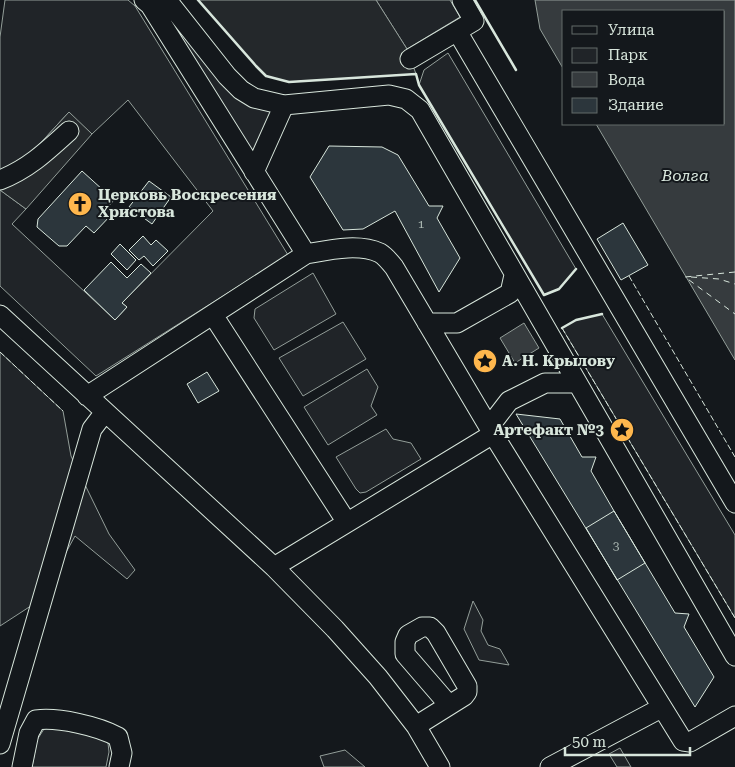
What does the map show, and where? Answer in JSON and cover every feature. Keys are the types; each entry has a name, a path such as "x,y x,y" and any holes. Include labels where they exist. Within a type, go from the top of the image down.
{"street":[{"path":"144,0 150,5 306,254"},
{"path":"166,0 227,76 241,90 254,98 284,105 389,95 406,100 420,110 735,656"},
{"path":"410,59 474,21 462,0"},
{"path":"457,31 735,503"},
{"path":"254,172 284,105"},
{"path":"0,180 15,174 35,162 69,131"},
{"path":"88,396 306,254 331,249 365,249 381,254 394,267 491,430 682,741 690,742 735,716"},
{"path":"427,323 457,323 510,293 514,275"},
{"path":"0,315 274,566 378,677 416,726 440,767"},
{"path":"213,315 346,521"},
{"path":"274,566 491,430 509,401 545,382 576,383"},
{"path":"0,744 92,429 105,412"},
{"path":"416,726 449,705"},
{"path":"550,767 661,708"},
{"path":"22,767 32,727 36,720 48,718 104,730 118,737 122,753 119,767"}],"green space":[{"path":"5,0 128,0 135,6 288,255 96,376 0,286 0,190 26,209 12,224 115,320 127,307 122,303 213,211 128,100 92,134 68,113 27,158 0,170 0,37"},
{"path":"161,0 274,112 254,152 247,151 153,6"},
{"path":"376,0 450,0 460,17 407,49"},
{"path":"448,53 576,269 559,289 544,295 419,85 424,70"},
{"path":"313,273 336,314 274,350 254,318 255,309"},
{"path":"602,314 735,535 735,618 562,328 576,320"},
{"path":"343,322 366,359 303,396 279,358"},
{"path":"0,352 63,411 71,456 109,534 135,570 127,579 75,536 40,600 0,626"},
{"path":"367,369 378,387 371,406 377,415 328,445 304,407"},
{"path":"386,429 393,439 411,443 421,459 366,492 360,493 336,457"},
{"path":"473,601 483,620 481,631 488,645 500,649 509,665 479,660 464,629"},
{"path":"52,728 100,737 108,743 109,752 106,767 32,767 37,740 44,729"},
{"path":"620,748 631,767 617,767 609,754"},
{"path":"345,750 365,767 324,767 320,756"}],"shaded area":[{"path":"198,0 376,0 407,49 416,74 289,82 266,76"},
{"path":"69,112 92,134 26,209 0,190 0,187"}],"water":[{"name":"Волга","path":"535,0 735,0 735,360 597,125 725,125 725,10 562,10 562,67 540,29"},
{"path":"524,323 539,348 515,363 500,338"}],"building":[{"path":"329,146 382,147 398,155 429,206 443,206 437,218 460,258 439,292 395,211 363,229 343,230 310,177"},
{"name":"Церковь Воскресения Христова","path":"82,171 114,200 106,209 112,214 94,233 86,226 67,246 59,246 37,227 38,219"},
{"path":"149,181 171,197 152,224 129,207"},
{"path":"623,223 648,265 621,280 597,239"},
{"path":"143,236 151,245 156,240 168,251 153,266 144,256 139,260 129,250"},
{"path":"120,244 136,260 127,270 111,254"},
{"path":"111,262 127,278 141,264 151,273 122,303 127,307 115,320 84,290"},
{"path":"207,372 219,391 198,403 187,384"},
{"path":"516,414 560,419 582,457 596,457 591,471 675,613 689,614 684,627 714,677 695,707"},
{"path":"614,511 645,563 617,580 586,528"}],"ferry route":[{"path":"735,272 685,277 735,314"},
{"path":"691,277 719,279 735,284"}],"fence":[{"path":"629,276 735,457"},
{"path":"562,328 735,618"},
{"path":"0,352 63,411"}],"wall":[{"path":"198,0 266,76 289,82 416,74 419,85 544,295 559,289 576,269"},
{"path":"475,0 516,70"},
{"path":"562,328 576,320 602,314"}],"place":[{"name":"Церковь Воскресения Христова","path":"80,204"},
{"name":"А. Н. Крылову","path":"485,361"},
{"name":"Артефакт №3","path":"622,430"}]}
